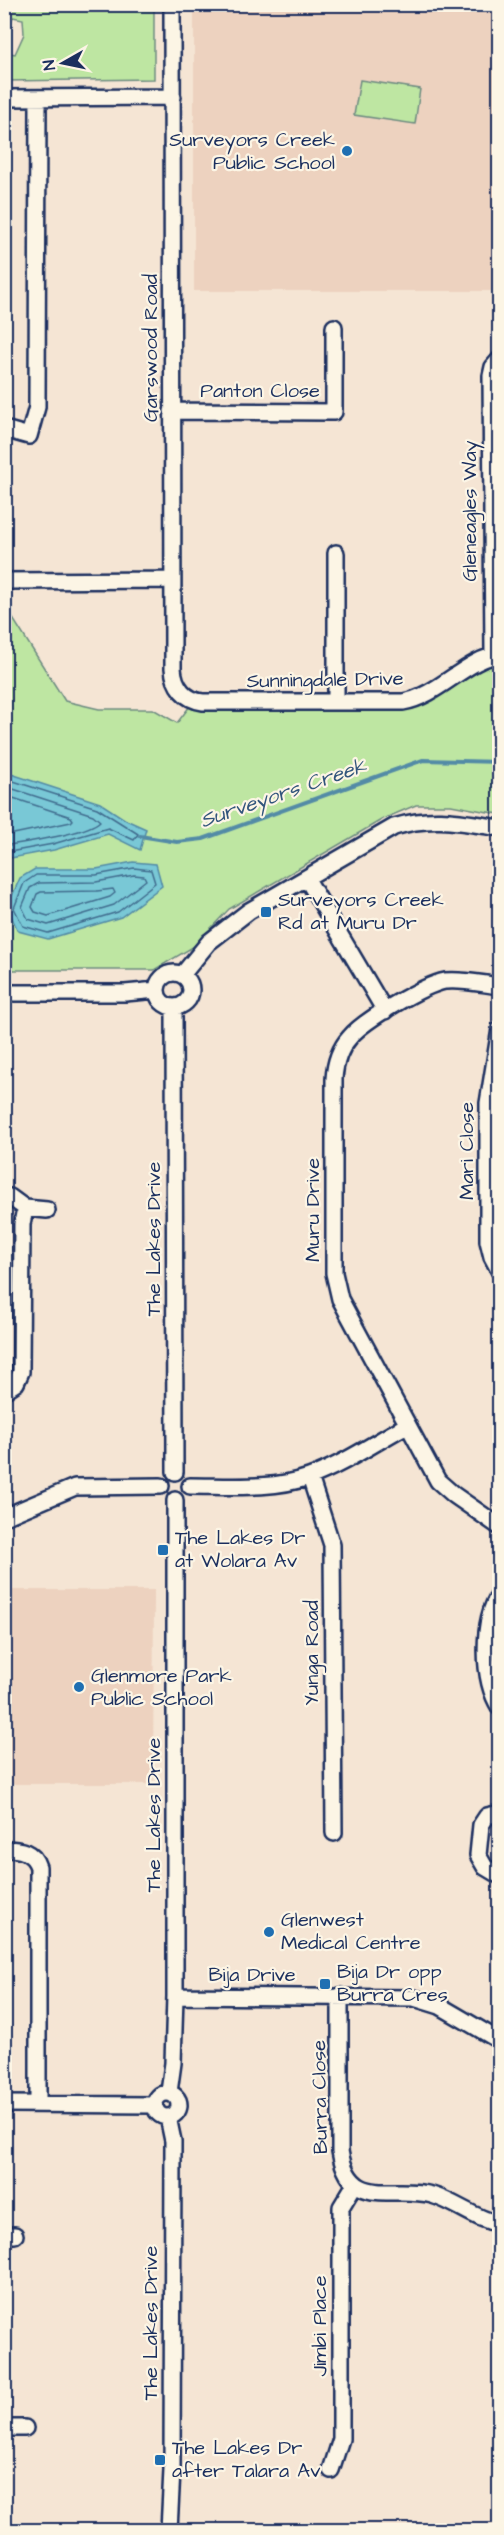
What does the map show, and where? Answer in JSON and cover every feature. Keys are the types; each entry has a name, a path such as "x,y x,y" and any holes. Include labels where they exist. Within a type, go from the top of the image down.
{"street":[{"name":"Garswood Road","path":"172,4 172,668 180,689"},
{"path":"4,98 173,97"},
{"path":"4,429 29,436 38,407 38,98"},
{"name":"Panton Close","path":"172,411 334,412 334,327"},
{"name":"Gleneagles Way","path":"493,363 496,655"},
{"path":"336,554 336,702"},
{"path":"4,582 172,580"},
{"name":"Sunningdale Drive","path":"180,689 192,700 203,702 395,703 415,699 435,690 481,660 496,655"},
{"path":"182,975 209,942 249,911 307,879 378,834 414,820 433,819 500,828"},
{"path":"307,879 385,1011"},
{"path":"167,975 182,975 189,983 190,994 184,1003 174,1007 164,1004 157,990 160,981 167,975"},
{"name":"Muru Drive","path":"500,986 457,981 438,983 385,1011 350,1036 342,1048 335,1070 334,1273 337,1291 346,1312 438,1481 454,1496 500,1527"},
{"path":"4,993 125,993 157,990"},
{"name":"The Lakes Drive","path":"174,1007 175,1472"},
{"name":"Mari Close","path":"500,1029 489,1091 488,1115 488,1240 492,1257 500,1272"},
{"path":"10,1197 25,1208 47,1210"},
{"path":"4,1391 16,1383 21,1372 22,1224 25,1208"},
{"path":"190,1486 268,1485 310,1477 407,1425"},
{"path":"175,1472 187,1477 190,1486 187,1495 175,1500 164,1494 161,1486 167,1474 175,1472"},
{"name":"Yunga Road","path":"310,1477 332,1545 334,1833"},
{"path":"4,1517 75,1487 161,1486"},
{"name":"The Lakes Drive","path":"170,2092 175,1996 175,1500"},
{"path":"500,1593 488,1619 487,1656 489,1688 500,1708"},
{"path":"500,1813 484,1818 480,1825 478,1855 485,1867 500,1876"},
{"path":"4,1849 28,1852 38,1867 38,2104"},
{"name":"Bija Drive","path":"175,1996 400,1997 427,2001 500,2041"},
{"name":"Burra Close","path":"340,1996 340,2151 345,2170 356,2184"},
{"path":"170,2092 176,2096 179,2103 175,2114 168,2117 159,2114 154,2104 159,2095 170,2092"},
{"path":"4,2104 154,2104"},
{"name":"The Lakes Drive","path":"168,2117 173,2141 172,2470 169,2530"},
{"path":"356,2184 377,2193 422,2193 434,2196 477,2218 500,2224"},
{"name":"Jimbi Place","path":"331,2470 341,2439 341,2207 356,2184"},
{"path":"4,2428 25,2428"}],"shaded area":[{"name":"Surveyors Creek Public School","path":"482,4 499,12 499,291 194,291 194,5"},
{"name":"Glenmore Park Public School","path":"5,1590 154,1590 153,1784 5,1784"}],"green space":[{"path":"5,4 154,5 154,79 5,81 5,52 15,54 24,34 23,19 13,17 9,25 5,27"},
{"path":"360,80 420,89 415,124 354,115"},
{"path":"4,611 12,617 65,701 99,709 153,709 177,723 190,706 405,708 494,661 499,661 499,814 451,805 416,805 383,819 229,909 193,947 154,970 5,970"}],"water":[{"path":"5,772 100,803 126,820 146,829 140,850 108,834 54,850 5,859"},
{"path":"133,862 156,864 162,886 121,917 48,939 18,931 7,907 20,878 35,869 96,869"}],"waterway":[{"name":"Surveyors Creek","path":"140,836 177,842 203,839 423,760 500,762"}],"place":[{"name":"Surveyors Creek Public School","path":"347,151"},
{"name":"Surveyors Creek Rd at Muru Dr","path":"266,912"},
{"name":"The Lakes Dr at Wolara Av","path":"163,1550"},
{"name":"Glenmore Park Public School","path":"79,1687"},
{"name":"Glenwest Medical Centre","path":"269,1932"},
{"name":"Bija Dr opp Burra Cres","path":"325,1984"},
{"name":"The Lakes Dr after Talara Av","path":"160,2460"}]}
